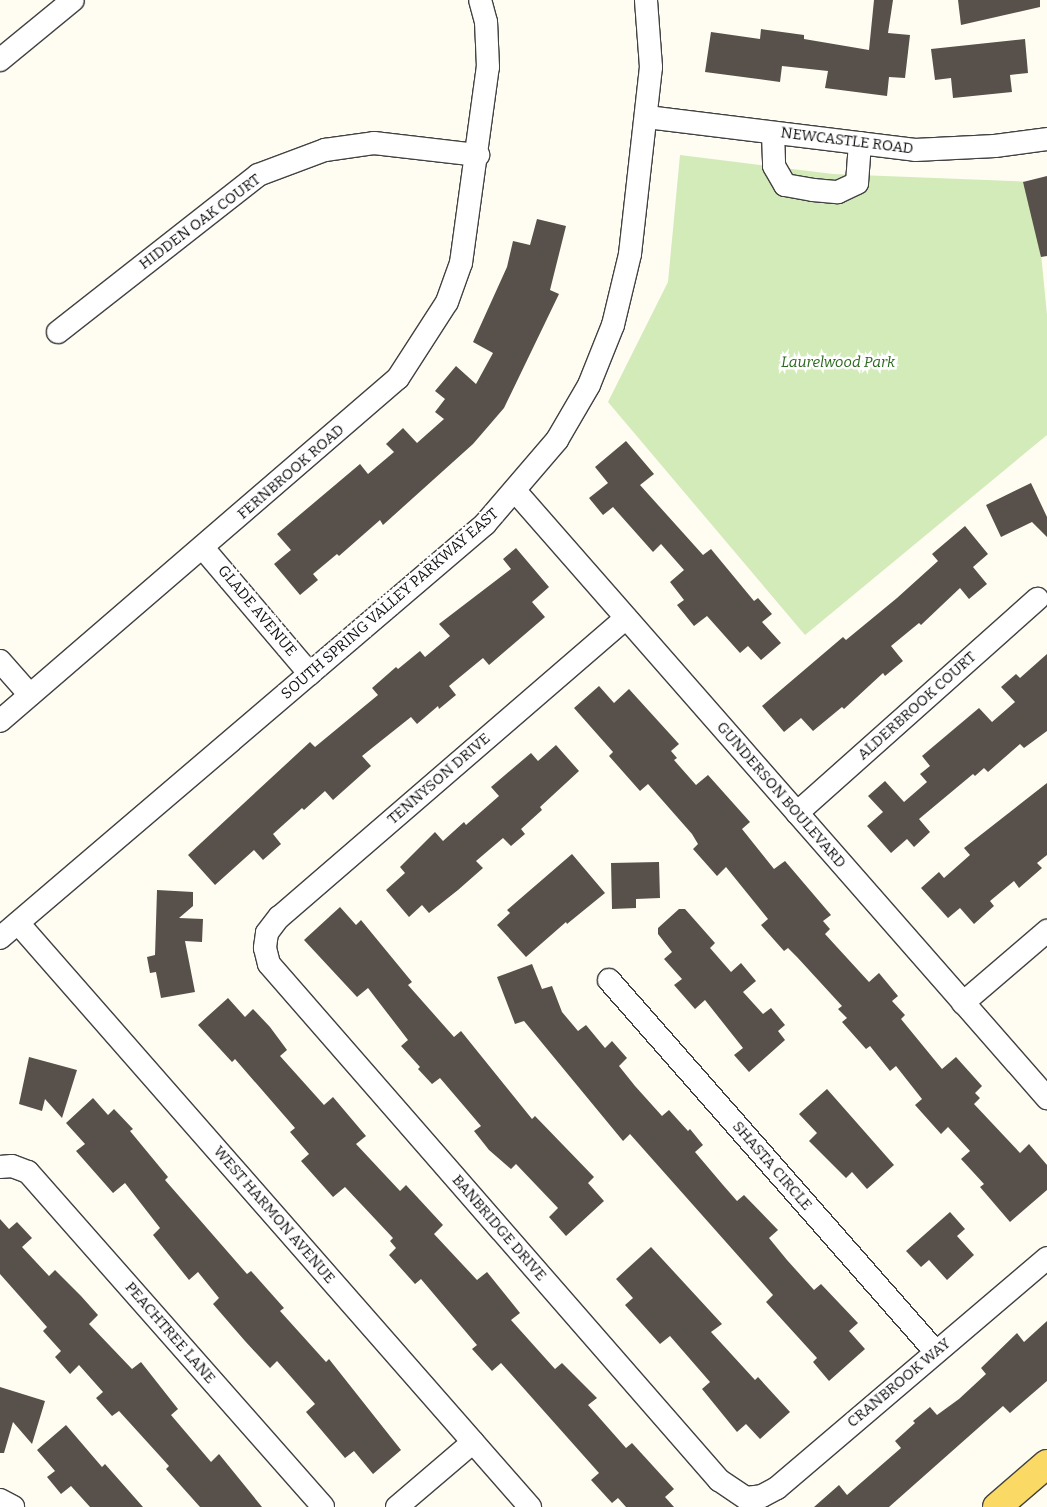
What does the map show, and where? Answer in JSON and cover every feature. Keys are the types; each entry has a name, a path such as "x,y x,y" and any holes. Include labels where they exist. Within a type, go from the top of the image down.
{"main road":[{"path":"997,1507 1047,1464"}],"street":[{"path":"0,60 73,0"},
{"name":"FERNBROOK ROAD","path":"0,721 204,548 398,378 450,294 461,263 478,155 488,67 486,22 480,0"},
{"name":"SOUTH SPRING VALLEY PARKWAY EAST","path":"0,938 486,524 516,492 566,424 589,384 613,325 630,254 647,117 651,67 646,0"},
{"name":"NEWCASTLE ROAD","path":"647,117 915,150 994,146 1047,139"},
{"path":"773,133 774,166 785,185 813,190 838,192 857,183 860,144"},
{"name":"HIDDEN OAK COURT","path":"58,332 258,175 325,150 374,143 478,155"},
{"name":"GUNDERSON BOULEVARD","path":"516,492 1047,1098"},
{"name":"GLADE AVENUE","path":"204,548 310,674"},
{"name":"ALDERBROOK COURT","path":"797,813 1037,599"},
{"name":"TENNYSON DRIVE","path":"265,948 267,933 279,917 626,618"},
{"path":"0,661 30,695"},
{"name":"WEST HARMON AVENUE","path":"18,923 530,1507"},
{"path":"963,1003 1047,931"},
{"name":"BANBRIDGE DRIVE","path":"265,948 269,964 719,1480 746,1498"},
{"name":"SHASTA CIRCLE","path":"609,980 936,1352"},
{"name":"PEACHTREE LANE","path":"6,1166 28,1172 324,1507"},
{"name":"CRANBROOK WAY","path":"746,1498 762,1496 777,1488 1047,1258"},
{"path":"397,1507 473,1442"},
{"path":"0,1500 13,1507"}],"green space":[{"name":"Laurelwood Park","path":"680,155 833,174 1034,182 1047,315 1047,435 805,635 608,402 668,282"}],"building":[{"path":"874,0 893,0 888,33 910,35 905,78 889,77 887,96 825,88 828,71 782,66 780,82 705,72 711,32 760,39 761,29 804,35 804,39 869,50"},
{"path":"958,0 1040,0 1040,7 961,25"},
{"path":"1025,39 1028,73 1010,75 1012,92 953,98 951,78 935,80 931,49"},
{"path":"1047,176 1047,256 1041,257 1023,182"},
{"path":"537,219 566,226 550,290 559,294 504,408 473,444 383,525 380,520 339,556 337,554 313,574 318,580 300,595 274,564 291,550 277,534 360,464 368,474 394,452 386,444 403,428 417,443 444,419 435,412 445,399 435,391 456,366 476,384 493,353 473,342 507,267 513,241 530,245"},
{"path":"626,441 654,474 640,485 703,555 711,549 754,601 758,598 772,614 762,622 781,643 761,660 748,646 740,653 707,616 694,626 677,605 684,600 670,582 684,570 661,544 653,552 613,507 603,515 589,498 608,483 595,467"},
{"path":"1031,483 1047,517 1047,537 1032,522 1001,537 986,505"},
{"path":"965,526 988,554 973,567 987,584 969,599 960,588 921,625 919,623 891,646 903,661 885,676 883,673 844,709 842,707 813,731 801,718 784,732 762,706 843,637 846,640 897,598 938,561 932,554"},
{"path":"516,548 549,587 532,602 545,617 489,665 483,658 449,686 456,695 439,709 438,706 417,724 411,717 362,756 371,766 333,800 325,791 304,810 302,808 273,834 281,844 263,860 254,850 215,885 188,855 310,742 315,747 378,695 372,688 396,667 398,669 420,651 425,657 450,636 439,624 511,569 503,559"},
{"path":"1047,654 1047,731 1024,748 1020,744 988,772 984,768 975,776 973,774 919,819 930,832 914,847 907,839 891,853 867,826 883,812 868,796 885,781 904,802 927,782 920,774 930,766 922,756 979,708 992,722 1015,702 1001,687 1016,674 1020,678"},
{"path":"599,686 614,703 629,689 679,744 671,751 677,758 674,760 696,785 708,775 750,822 742,829 774,869 785,861 831,915 823,921 830,929 825,934 869,982 879,973 898,996 892,1001 905,1015 901,1019 942,1069 956,1057 982,1086 975,1093 980,1098 974,1104 1020,1153 1029,1144 1047,1165 1047,1190 1010,1222 980,1187 984,1184 961,1159 970,1151 948,1127 941,1134 915,1105 922,1099 896,1066 890,1071 870,1046 866,1049 842,1022 847,1018 838,1009 842,1006 788,948 784,951 761,925 768,919 726,867 717,876 693,849 698,844 692,834 648,784 640,791 609,756 613,752 574,708"},
{"path":"556,745 579,771 540,807 542,810 521,829 525,834 511,846 503,838 476,861 483,868 458,890 429,913 422,905 409,917 386,890 405,873 400,867 435,832 443,841 464,822 466,825 499,796 491,787 531,753 538,761"},
{"path":"1047,783 1047,855 1037,863 1042,868 1019,888 1014,881 990,901 994,906 974,924 960,908 948,918 921,888 939,872 944,878 970,855 964,848"},
{"path":"572,854 605,893 567,924 566,922 526,957 497,925 510,913 507,910"},
{"path":"659,862 660,898 636,899 636,908 612,909 611,863"},
{"path":"157,890 193,892 193,906 179,918 203,919 202,942 185,941 195,992 161,998 156,972 150,973 147,957 155,955"},
{"path":"340,907 356,925 361,920 412,982 408,985 454,1037 461,1031 532,1119 535,1116 594,1177 588,1183 604,1201 566,1236 549,1217 558,1208 516,1164 511,1169 489,1150 474,1131 481,1126 440,1078 432,1084 418,1069 420,1067 401,1046 408,1040 368,988 357,997 304,940"},
{"path":"679,909 685,909 715,943 710,948 731,972 741,963 756,981 743,992 763,1014 771,1008 785,1025 778,1031 785,1040 749,1072 734,1055 743,1048 705,1000 695,1009 674,985 682,979 664,959 672,952 658,934 658,928"},
{"path":"532,964 542,989 552,986 562,1012 578,1031 586,1025 605,1048 612,1041 627,1058 619,1066 635,1086 662,1116 669,1110 688,1131 690,1129 703,1145 695,1152 723,1185 737,1201 744,1195 778,1230 769,1238 787,1260 814,1290 821,1284 858,1323 849,1331 865,1349 829,1381 813,1362 817,1358 766,1302 773,1295 630,1134 623,1141 524,1021 515,1024 497,977"},
{"path":"228,998 245,1017 253,1009 270,1027 287,1050 280,1056 324,1105 333,1097 366,1136 356,1144 400,1191 406,1185 443,1225 434,1234 477,1280 487,1272 520,1313 511,1320 555,1369 562,1363 597,1398 588,1405 626,1448 632,1443 674,1489 665,1497 674,1507 626,1507 618,1498 612,1503 591,1480 599,1473 501,1363 492,1371 472,1349 477,1345 421,1279 415,1284 389,1255 396,1248 390,1241 393,1238 345,1187 333,1197 301,1161 309,1154 290,1132 295,1128 235,1059 232,1062 198,1025"},
{"path":"29,1057 77,1070 62,1118 45,1099 42,1111 19,1104"},
{"path":"827,1089 894,1165 867,1189 852,1172 846,1178 809,1141 817,1133 799,1114"},
{"path":"93,1098 108,1115 114,1109 133,1129 130,1131 168,1177 165,1180 247,1274 251,1271 284,1308 280,1311 326,1362 329,1359 401,1450 373,1474 354,1451 345,1458 306,1412 315,1404 277,1361 270,1368 245,1341 213,1304 219,1298 198,1272 189,1280 153,1235 160,1228 125,1183 113,1193 76,1151 85,1144 66,1123"},
{"path":"950,1212 965,1229 957,1236 974,1255 947,1280 929,1260 921,1267 906,1251"},
{"path":"0,1219 9,1229 17,1222 32,1238 22,1247 49,1276 55,1270 81,1296 98,1315 89,1324 132,1369 141,1362 178,1409 171,1415 211,1462 219,1454 262,1507 200,1507 166,1469 169,1466 119,1411 112,1416 96,1398 103,1392 79,1365 70,1374 55,1357 61,1351 43,1331 47,1327 0,1274"},
{"path":"651,1247 722,1324 711,1332 755,1380 758,1377 790,1412 760,1439 746,1424 737,1432 702,1389 710,1382 670,1336 660,1344 625,1305 633,1298 616,1279"},
{"path":"1047,1321 1047,1381 1010,1413 1003,1406 889,1507 814,1507 839,1485 847,1495 901,1448 895,1441 915,1423 913,1421 930,1407 937,1415 959,1399 986,1374 981,1368 1017,1333 1024,1342"},
{"path":"0,1387 45,1401 32,1444 13,1422 4,1453 0,1453"},
{"path":"66,1425 102,1467 105,1464 143,1507 90,1507 71,1486 61,1494 47,1477 55,1471 37,1450"}]}
